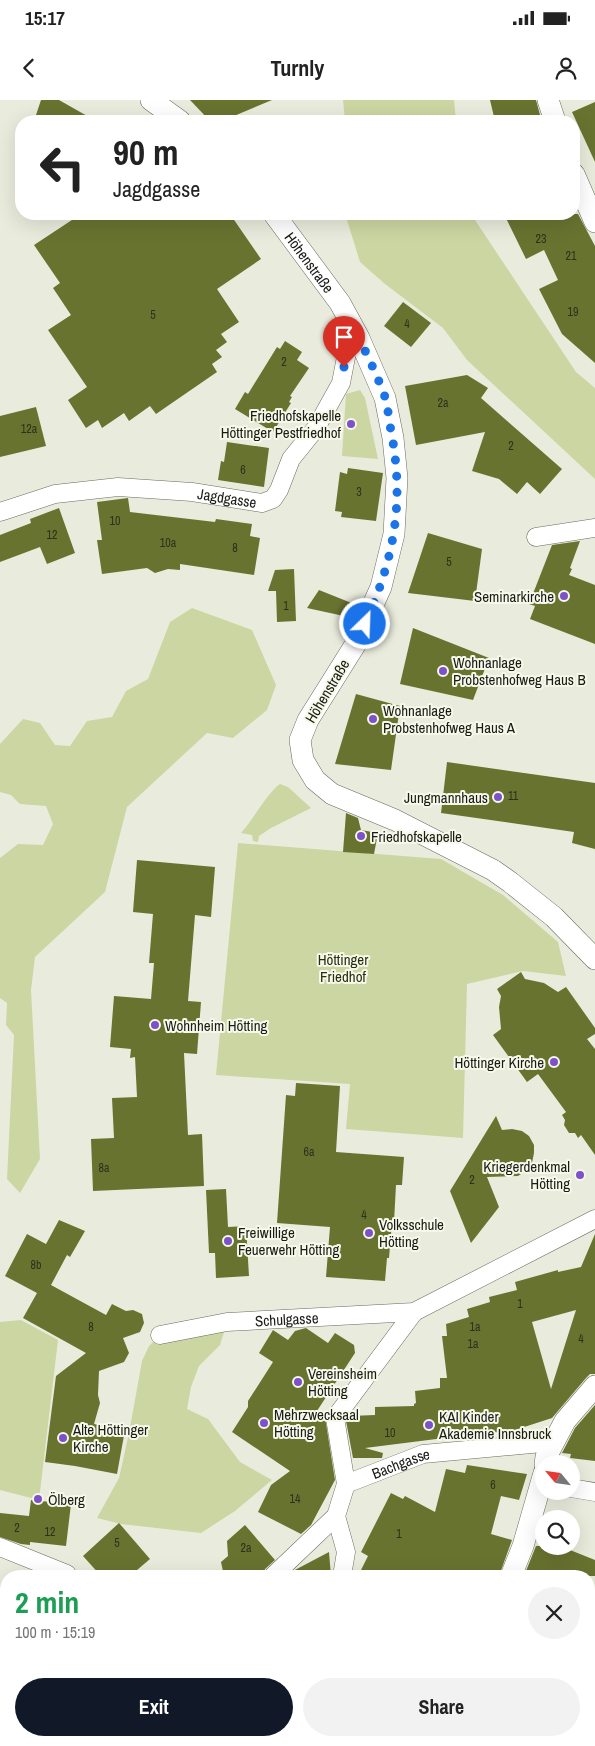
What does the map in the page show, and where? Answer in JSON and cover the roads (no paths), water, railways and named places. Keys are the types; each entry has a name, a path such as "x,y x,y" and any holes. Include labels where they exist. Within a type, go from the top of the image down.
{"street":[{"path":"151,100 172,115"},
{"path":"548,100 553,115"},
{"path":"580,188 595,222"},
{"name":"Höhenstraße","path":"278,220 340,303 359,338 385,398 393,438 398,493 394,534 381,587 355,645 308,720 300,740 303,760 315,780 332,794 395,820 493,870 554,917 595,959"},
{"name":"Jagdgasse","path":"0,512 55,494 118,487 192,492 262,503 273,499 279,490 291,459 316,428 341,383 347,352 359,338"},
{"path":"536,537 595,528"},
{"name":"Schulgasse","path":"160,1335 227,1322 414,1312 595,1219"},
{"name":"Schulgasse","path":"346,1484 335,1418 414,1312"},
{"path":"547,1455 565,1420 595,1386"},
{"name":"Bachgasse","path":"346,1484 424,1454 553,1442"},
{"path":"280,1570 336,1516 346,1484"},
{"path":"580,1490 595,1492"},
{"path":"514,1570 524,1546 537,1500"},
{"path":"336,1516 346,1552 343,1570"},
{"path":"0,1547 54,1570"}],"place":[{"name":"Friedhofskapelle Höttinger Pestfriedhof","path":"351,424"},
{"name":"Seminarkirche","path":"564,596"},
{"name":"Wohnanlage Probstenhofweg Haus B","path":"443,671"},
{"name":"Wohnanlage Probstenhofweg Haus A","path":"373,719"},
{"name":"Jungmannhaus","path":"498,797"},
{"name":"Friedhofskapelle","path":"361,836"},
{"name":"Wohnheim Hötting","path":"155,1025"},
{"name":"Höttinger Kirche","path":"554,1062"},
{"name":"Kriegerdenkmal Hötting","path":"580,1175"},
{"name":"Volksschule Hötting","path":"369,1233"},
{"name":"Freiwillige Feuerwehr Hötting","path":"228,1241"},
{"name":"Vereinsheim Hötting","path":"298,1382"},
{"name":"Mehrzwecksaal Hötting","path":"264,1423"},
{"name":"KAI Kinder Akademie Innsbruck","path":"429,1425"},
{"name":"Alte Höttinger Kirche","path":"63,1438"},
{"name":"Ölberg","path":"38,1499"}],"park label":[{"name":"Höttinger Friedhof","path":"343,968"}]}
